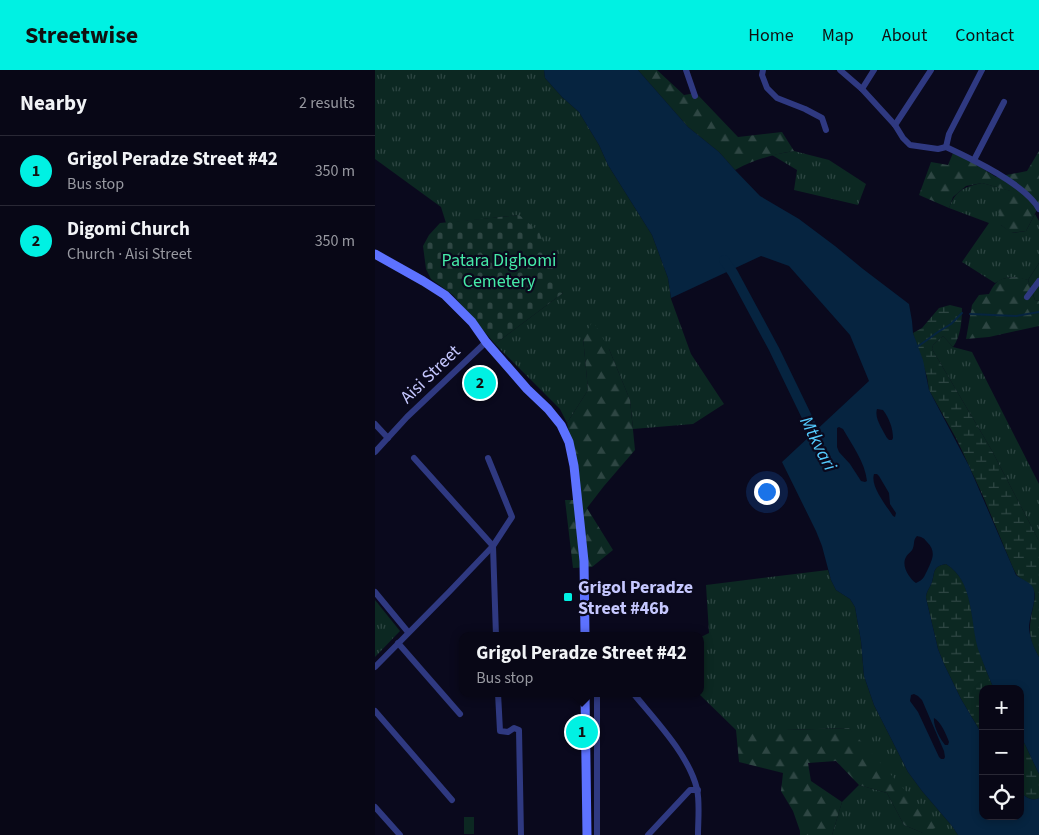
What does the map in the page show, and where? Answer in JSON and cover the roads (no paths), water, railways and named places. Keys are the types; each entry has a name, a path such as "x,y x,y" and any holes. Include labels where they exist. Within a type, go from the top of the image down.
{"street":[{"path":"686,70 695,96"},
{"path":"840,70 862,89 911,145 938,149 946,147 974,160 1025,192 1039,209"},
{"path":"862,89 874,70"},
{"path":"895,125 931,70"},
{"path":"946,147 949,134 982,70"},
{"path":"763,72 767,88 777,98 822,118 827,130"},
{"path":"974,160 1004,102"},
{"path":"375,254 445,295 561,425 569,442 574,466 585,561 586,632"},
{"path":"1027,297 1039,281"},
{"name":"Aisi Street","path":"375,452 428,396 486,342"},
{"path":"375,424 387,438"},
{"path":"414,458 493,546 496,632"},
{"path":"375,667 493,546 512,517 488,458"},
{"path":"375,592 409,632"},
{"path":"398,643 460,714"},
{"path":"498,697 500,732 508,732 514,728 519,730 521,835"},
{"path":"585,697 587,835"},
{"path":"597,697 597,835"},
{"path":"636,697 679,750 692,772 699,804 698,835"},
{"path":"375,711 452,800"},
{"path":"648,835 690,790 697,790"},
{"path":"375,807 400,835"}],"water":[{"path":"544,70 638,70 688,127 719,152 760,196 799,219 909,304 913,333 923,360 929,390 969,466 1016,575 1030,584 1034,590 1029,628 1030,636 1039,657 1039,774 1024,742 1024,685 992,685 978,649 969,602 962,581 955,571 946,564 938,566 927,591 926,598 938,649 961,699 979,729 979,820 1024,820 1024,795 1034,799 1039,798 1039,835 958,835 908,772 874,705 864,676 861,641 855,607 850,599 836,590 831,580 816,531 782,462 869,381 850,335 789,266 761,256 671,298 668,278 652,235 608,165 599,145 579,112 545,78","holes":["877,409 883,410 887,416 892,431 892,440 887,438 879,424 876,413","837,428 843,429 858,454 864,467 867,481 861,481 850,464 839,452 837,447","874,474 877,474 889,493 890,504 896,513 895,517 876,490 873,479","917,536 925,540 933,553 925,575 916,583 908,575 904,564","914,694 922,700 944,751 944,759 939,757 918,712 910,701 911,695","934,718 943,729 949,742 948,745 945,745 937,732"]}],"waterway":[{"name":"Mtkvari","path":"724,260 774,349 819,442"},
{"path":"970,314 1016,316 1039,312"},
{"path":"916,347 951,324 962,313"}],"place":[{"name":"Digomi Church","path":"480,383"},
{"name":"Grigol Peradze Street #46b","path":"568,597"},
{"name":"Grigol Peradze Street #42","path":"582,732"}],"park label":[{"name":"Patara Dighomi Cemetery","path":"499,270"}]}
